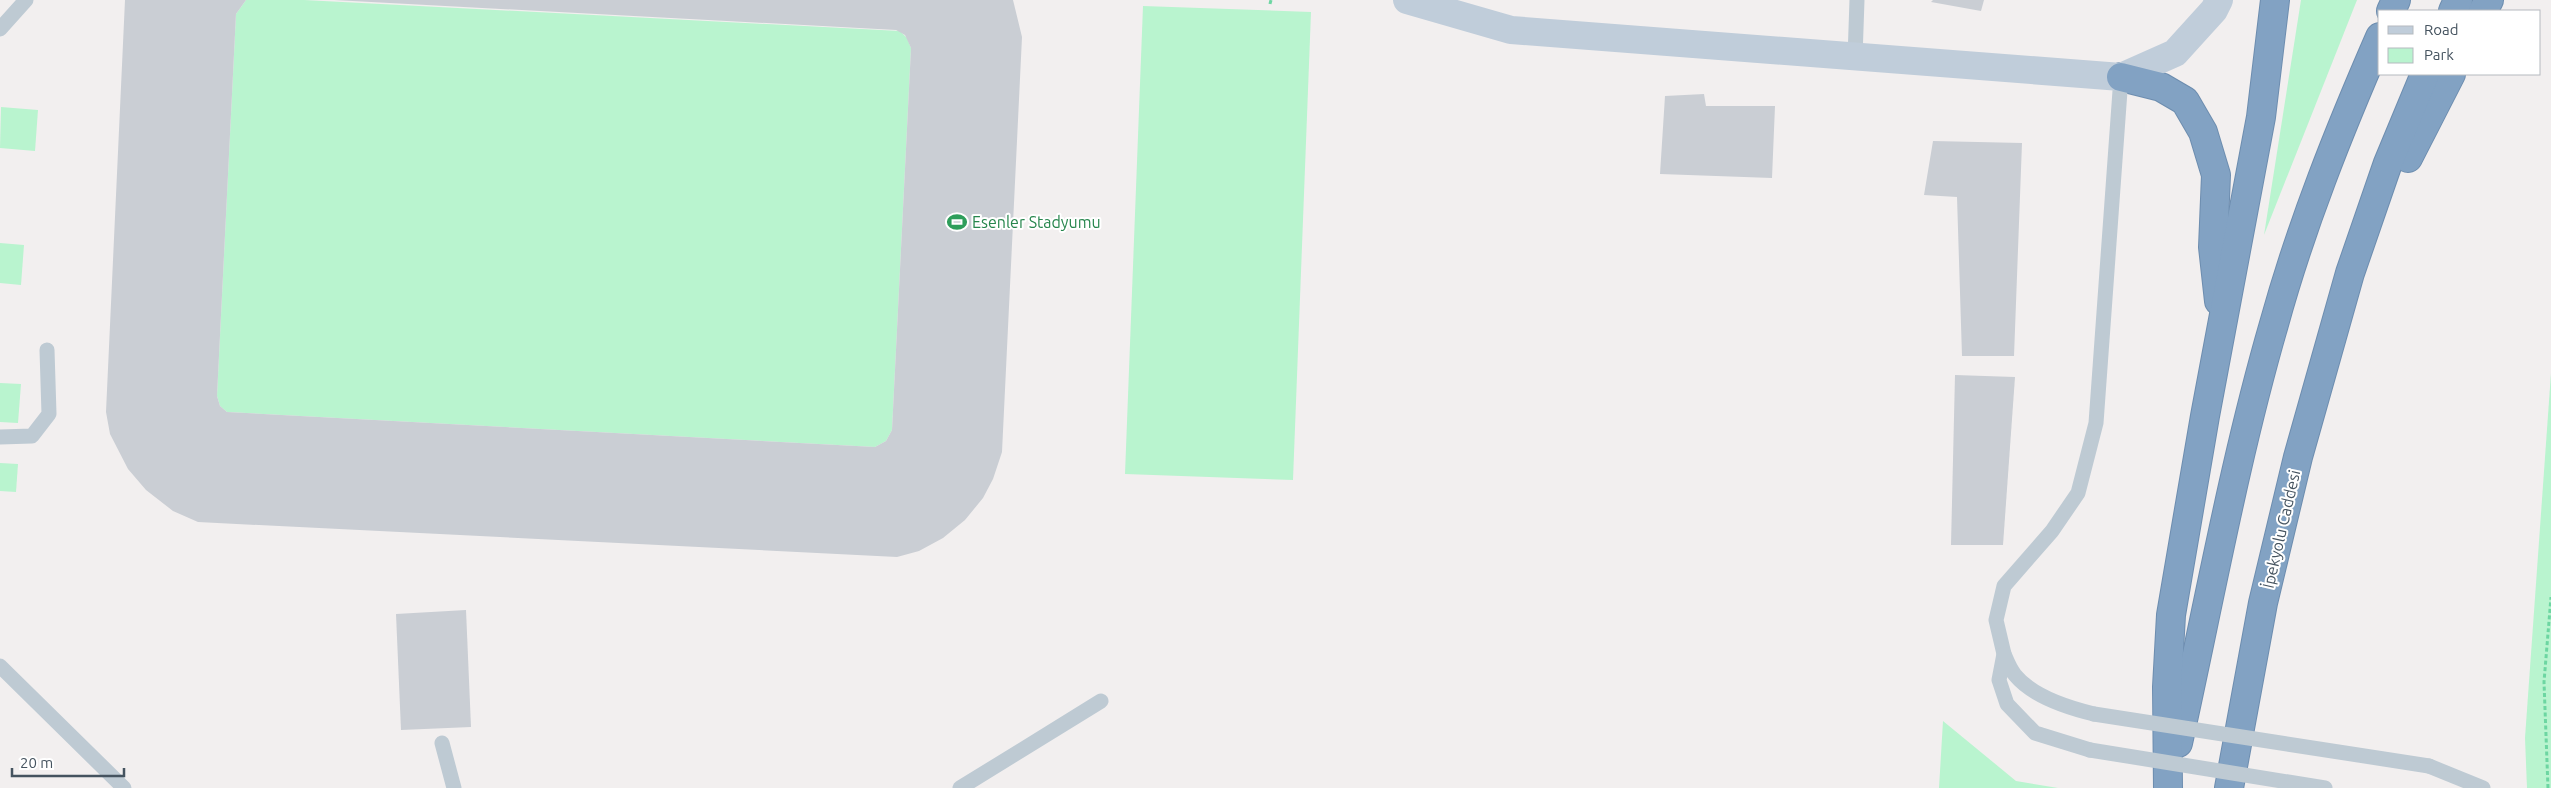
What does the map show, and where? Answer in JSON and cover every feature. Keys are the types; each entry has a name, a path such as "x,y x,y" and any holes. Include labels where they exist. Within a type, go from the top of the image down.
{"highway":[{"path":"2168,788 2167,687 2171,615 2205,416 2261,117 2274,0"},
{"path":"2168,788 2240,449 2274,323 2336,136 2378,42"},
{"path":"2350,273 2388,163 2425,75"},
{"path":"2350,273 2449,75"},
{"path":"2121,77 2161,88 2185,101 2203,132 2216,174 2213,247 2222,331"},
{"name":"İpekyolu Caddesi","path":"2229,788 2268,583 2298,457 2350,273"}],"street":[{"path":"1407,0 1511,30 2121,77 2176,53 2214,10 2219,0"}],"lane":[{"path":"0,29 26,0"},
{"path":"1855,58 1857,0"},
{"path":"2121,77 2096,423 2078,493 2052,531 2004,586 1996,620 2004,654 2015,675 2047,699 2068,708 2094,714 2429,766 2483,788"},
{"path":"0,437 32,436 49,414 47,350"},
{"path":"2004,654 1999,680 2007,704 2035,733 2090,750 2325,788"},
{"path":"0,666 124,788"},
{"path":"960,788 1100,702"},
{"path":"442,743 454,788"}],"path":[{"path":"2548,788 2544,682 2551,597"}],"green space":[{"path":"246,0 304,0 900,31 907,38 911,48 892,430 886,441 875,447 227,412 220,406 217,396 236,14"},
{"path":"2301,0 2357,0 2264,235"},
{"path":"1143,6 1311,12 1293,480 1125,474"},
{"path":"1,107 38,110 35,151 0,148"},
{"path":"0,243 24,245 21,285 0,283"},
{"path":"2551,373 2551,788 2527,788 2525,738"},
{"path":"0,383 21,384 18,423 0,422"},
{"path":"0,463 18,464 16,492 0,491"},
{"path":"1943,721 2016,781 2058,788 1939,788"}],"building":[{"name":"Esenler Stadyumu","path":"125,0 246,0 236,14 217,396 220,406 227,412 875,447 886,441 892,430 911,48 905,35 896,30 334,0 1013,0 1022,37 1002,452 993,479 983,498 965,520 943,538 919,551 897,557 198,522 173,511 146,490 128,469 110,434 106,412"},
{"path":"1933,0 1984,0 1981,11 1931,2"},
{"path":"1704,94 1706,106 1775,106 1772,178 1660,174 1665,96"},
{"path":"1933,141 2022,143 2014,356 1962,356 1957,197 1924,195"},
{"path":"1955,375 2015,377 2003,545 1951,545"},
{"path":"466,610 471,727 401,730 396,614"}],"place":[{"name":"Esenler Stadyumu","path":"957,222"}]}
